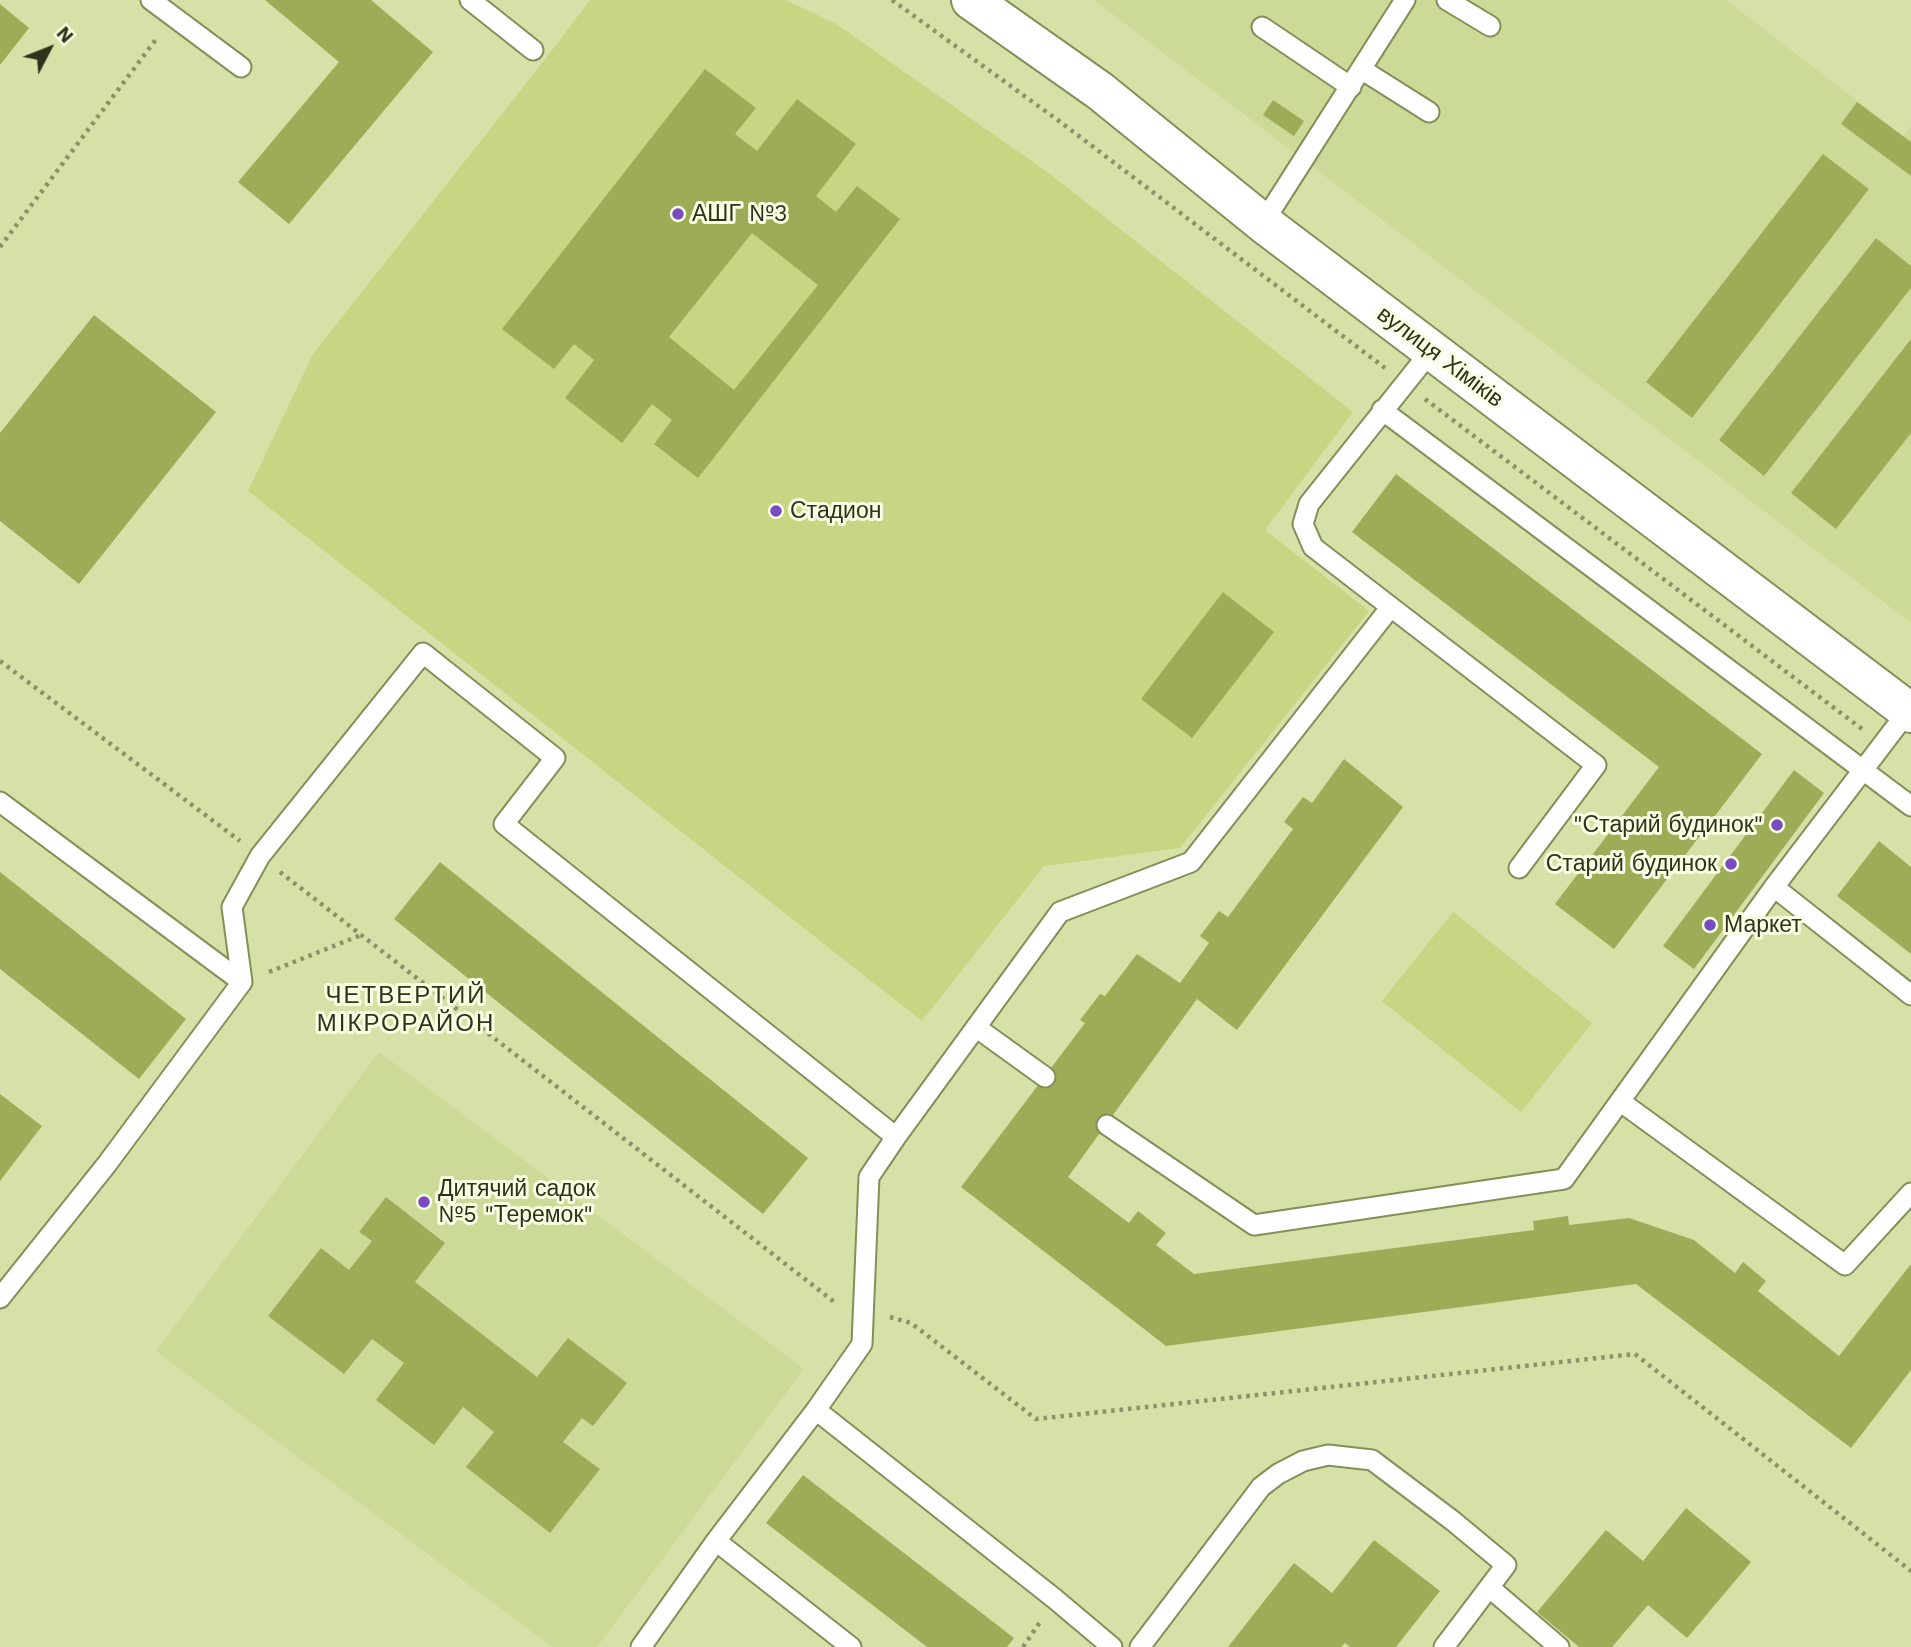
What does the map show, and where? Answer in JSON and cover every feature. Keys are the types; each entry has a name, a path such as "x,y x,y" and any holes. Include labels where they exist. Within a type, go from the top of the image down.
{"street":[{"name":"вулиця Хіміків","path":"971,0 1100,91 1264,223 1910,712"}],"lane":[{"path":"151,0 241,67"},
{"path":"470,0 533,50"},
{"path":"1264,223 1405,0"},
{"path":"1447,0 1490,26"},
{"path":"1262,27 1350,87"},
{"path":"1361,69 1429,112"},
{"path":"1431,351 1309,503 1303,524 1312,547 1596,765 1519,869"},
{"path":"1382,410 1911,806"},
{"path":"641,1647 862,1344 869,1177 896,1137 1060,912 1191,862 1391,608"},
{"path":"0,1298 107,1164 242,982 232,907 260,856 423,653 555,758 503,824 896,1137"},
{"path":"1107,1125 1254,1225 1564,1179 1774,887 1910,712"},
{"path":"0,802 242,982"},
{"path":"1774,887 1911,995"},
{"path":"977,1028 1045,1077"},
{"path":"1621,1102 1845,1265 1911,1193"},
{"path":"816,1410 1112,1647"},
{"path":"1140,1647 1261,1487 1278,1474 1303,1461 1328,1455 1372,1460 1506,1565 1444,1647"},
{"path":"716,1541 851,1647"},
{"path":"1490,1588 1559,1647"}],"path":[{"path":"0,247 172,16"},
{"path":"0,661 260,856 835,1303 911,1323 1036,1419 1635,1354 1911,1571"},
{"path":"242,982 361,935"}],"shaded area":[{"name":"Стадион","path":"590,0 786,0 836,24 1050,174 1353,412 1265,530 1369,611 1180,848 1044,866 922,1021 248,491 313,354"},
{"path":"1094,0 1726,0 1903,136 1911,126 1911,623"},
{"path":"1453,912 1592,1023 1521,1112 1382,1001"},
{"name":"Дитячий садок №5 \"Теремок\"","path":"379,1052 804,1369 597,1647 552,1647 156,1351"}],"building":[{"path":"265,0 371,0 433,52 289,224 238,182 339,62"},
{"path":"0,4 29,28 0,65"},
{"path":"705,69 756,108 735,134 757,151 797,99 856,144 816,196 836,212 857,186 900,219 698,478 654,444 672,420 652,404 622,443 565,398 594,360 574,344 554,369 502,329","holes":["752,233 818,285 734,390 669,337"]},
{"path":"1273,100 1304,121 1294,136 1263,115"},
{"path":"1857,102 1911,142 1911,176 1841,124"},
{"path":"1823,154 1869,189 1692,418 1646,382"},
{"path":"1876,238 1911,266 1911,288 1764,476 1719,440"},
{"path":"94,315 216,412 79,584 0,521 0,433"},
{"path":"1911,339 1911,433 1836,529 1791,493"},
{"path":"1396,474 1762,754 1614,949 1555,904 1659,767 1352,532"},
{"path":"1223,592 1274,632 1192,738 1141,699"},
{"path":"1344,759 1403,807 1237,1030 1197,999 1068,1177 1129,1223 1138,1211 1166,1233 1156,1245 1194,1274 1534,1230 1533,1221 1568,1216 1569,1225 1629,1218 1694,1240 1735,1273 1743,1262 1766,1281 1758,1291 1839,1356 1911,1264 1911,1370 1851,1448 1636,1284 1166,1346 961,1187 1085,1023 1080,1020 1100,994 1105,996 1137,954 1180,983 1209,943 1200,936 1219,911 1228,917 1293,829 1284,822 1303,797 1312,803"},
{"path":"1794,770 1824,793 1694,969 1663,946"},
{"path":"1879,841 1911,867 1911,954 1837,896"},
{"path":"440,862 808,1158 763,1214 394,919"},
{"path":"0,872 186,1019 139,1079 0,969"},
{"path":"0,1094 42,1126 0,1181"},
{"path":"386,1197 445,1243 415,1282 537,1377 568,1338 627,1383 593,1426 582,1418 563,1442 600,1469 550,1533 466,1467 494,1432 463,1407 434,1445 376,1400 404,1363 372,1339 344,1374 268,1316 321,1248 349,1270 372,1241 359,1232"},
{"path":"803,1475 1014,1638 1007,1647 927,1647 766,1523"},
{"path":"1686,1508 1751,1562 1687,1638 1648,1605 1612,1647 1579,1647 1537,1612 1606,1530 1643,1561"},
{"path":"1374,1540 1440,1591 1396,1647 1350,1647 1345,1643 1341,1647 1228,1647 1294,1563 1332,1593"}],"place":[{"name":"АШГ №3","path":"678,214"},
{"name":"Стадион","path":"776,511"},
{"name":"\"Старий будинок\"","path":"1777,825"},
{"name":"Старий будинок","path":"1731,864"},
{"name":"Маркет","path":"1710,925"},
{"name":"Дитячий садок №5 \"Теремок\"","path":"424,1202"}],"district":[{"name":"ЧЕТВЕРТИЙ МІКРОРАЙОН","path":"406,1010"}]}
